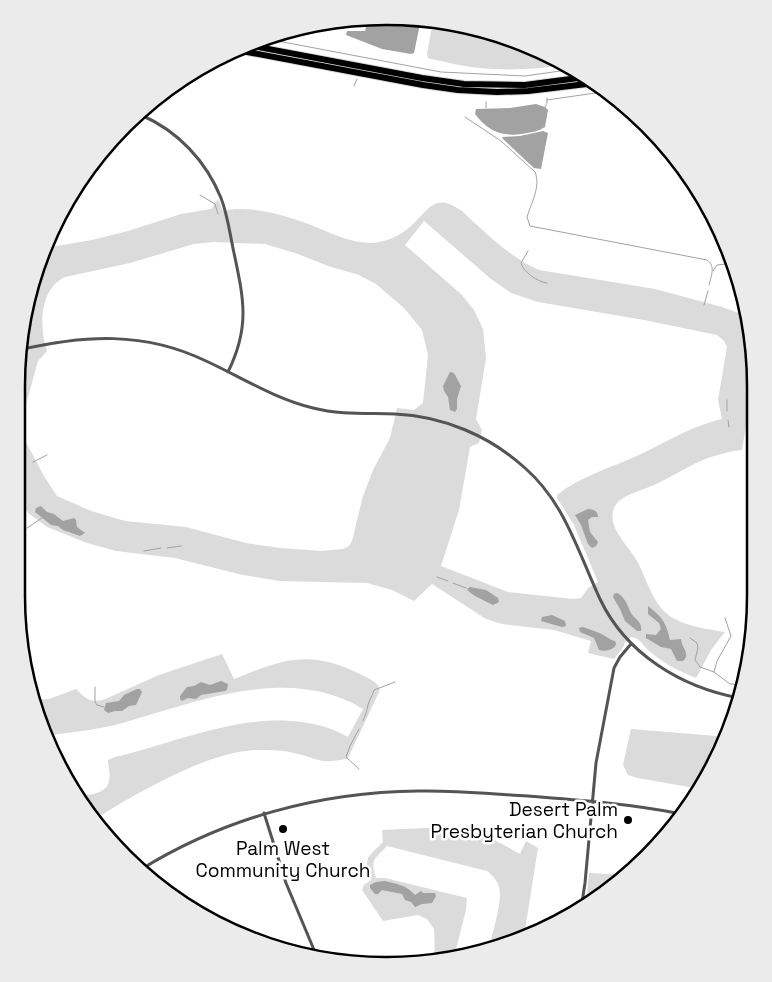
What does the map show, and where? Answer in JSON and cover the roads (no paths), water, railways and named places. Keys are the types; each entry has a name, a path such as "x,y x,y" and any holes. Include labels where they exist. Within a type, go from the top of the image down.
{"highway":[{"path":"260,48 428,80 464,84 525,85 575,78"},
{"path":"248,52 458,90 528,91 584,84"}],"street":[{"path":"146,117 159,124 181,140 195,154 211,177 224,210 244,306 242,338 228,372"},
{"path":"27,348 78,339 120,338 149,342 197,356 274,394 302,405 339,413 397,414 439,420 480,436 504,450 532,474 556,504 572,534 600,600 615,624 631,644 656,664 682,679 715,693 733,697"},
{"path":"583,899 597,756 611,676 620,657 631,644"},
{"path":"147,866 186,843 223,827 297,805 332,798 417,791 470,792 592,801 674,813"},
{"path":"264,814 286,882 314,950"}],"waterway":[{"path":"279,41 441,72 525,76 562,71"},
{"path":"354,86 357,79"},
{"path":"547,100 596,93"},
{"path":"545,107 547,98"},
{"path":"486,102 486,108"},
{"path":"465,117 501,141 535,172 537,178 535,195 527,217 530,226 707,260 712,268 709,285"},
{"path":"200,195 215,204 218,214"},
{"path":"528,251 521,263 522,266 531,276 547,283"},
{"path":"713,271 717,265 726,264"},
{"path":"704,305 708,291"},
{"path":"727,400 727,411"},
{"path":"728,420 729,427"},
{"path":"33,462 47,455"},
{"path":"27,528 42,518"},
{"path":"167,548 181,546"},
{"path":"144,551 161,548"},
{"path":"437,577 448,581"},
{"path":"453,583 466,588"},
{"path":"714,672 717,661 731,636 725,618"},
{"path":"690,638 697,643 698,648 695,660 700,667 714,672 730,684 736,684"},
{"path":"363,721 374,690 395,682"},
{"path":"95,687 95,702 97,705 104,707"},
{"path":"359,729 346,757 359,769"}],"place":[{"name":"Desert Palm Presbyterian Church","path":"628,820"},
{"name":"Palm West Community Church","path":"283,829"}]}
